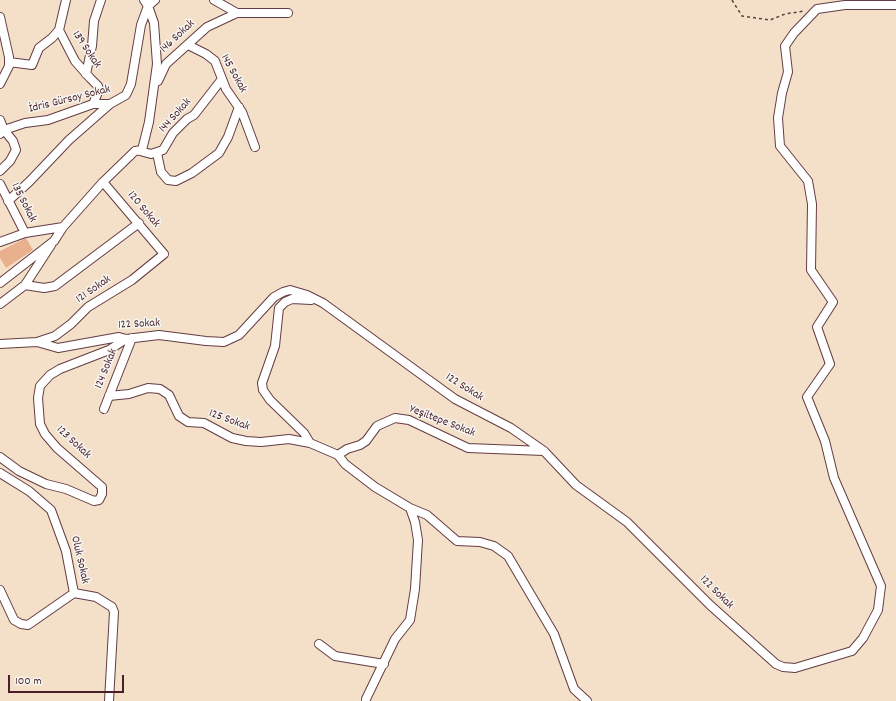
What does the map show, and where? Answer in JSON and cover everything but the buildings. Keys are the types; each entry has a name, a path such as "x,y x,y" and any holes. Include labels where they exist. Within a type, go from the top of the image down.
{"street":[{"path":"9,62 32,66 39,48 59,30 66,0"},
{"path":"86,74 92,46 94,21 101,0"},
{"path":"140,152 149,122 157,64 154,24 146,3 155,0"},
{"path":"214,0 237,13"},
{"name":"İdris Gürsoy Sokak","path":"2,132 25,123 48,120 93,104 110,104 126,95 129,91 135,67 141,24 146,3"},
{"path":"817,9 845,5 896,5"},
{"name":"122 Sokak","path":"0,344 37,342 58,348 119,337 129,338 159,335 224,342 239,335 274,297 283,292 296,292 323,303 455,399 511,428 544,451 576,485 627,522 710,605 776,664 784,668 796,668 852,651 863,638 878,610 881,586 834,478 825,441 807,397 830,364 817,327 833,302 811,270 810,236 812,204 808,181 780,146 778,118 782,93 788,72 785,46 794,33 817,9"},
{"name":"146 Sokak","path":"152,99 166,64 188,45 194,36 207,26 237,13 288,13"},
{"path":"0,17 6,40 9,62 0,84"},
{"name":"139 Sokak","path":"59,30 75,60 98,86 99,90 93,104"},
{"name":"145 Sokak","path":"188,45 206,54 215,61 226,88 239,107 255,147"},
{"name":"144 Sokak","path":"157,153 163,150 181,125 200,109 222,79"},
{"path":"8,201 29,182 69,140 110,104"},
{"path":"0,304 26,286 63,227 103,182 135,151 151,154 157,153 161,172 168,180 176,181 192,173 219,153 228,137 239,107"},
{"path":"0,120 2,132 14,141 16,150 10,161 0,171"},
{"name":"120 Sokak","path":"103,182 164,254"},
{"name":"135 Sokak","path":"0,184 25,233"},
{"path":"26,286 44,288 55,286 139,223"},
{"path":"0,242 25,233 63,227"},
{"path":"0,283 54,242"},
{"name":"121 Sokak","path":"37,342 55,336 71,324 88,307 132,280 164,254"},
{"name":"125 Sokak","path":"310,443 304,433 270,400 263,390 262,383 276,346 279,308 285,302 292,299 306,299 323,303"},
{"name":"124 Sokak","path":"104,408 129,338"},
{"name":"123 Sokak","path":"0,457 19,471 46,484 66,489 94,501 99,500 102,494 102,487 57,448 45,434 40,424 38,398 40,386 50,375 60,369 109,350 129,338"},
{"name":"125 Sokak","path":"109,396 129,394 148,388 160,389 169,395 179,416 188,422 204,422 232,438 246,441 260,442 289,439 310,443 338,456"},
{"name":"Yeşiltepe Sokak","path":"338,456 366,441 377,426 396,418 409,420 468,448 544,451"},
{"path":"338,456 345,464 371,484 410,508 427,515 457,541 480,542 494,546 508,556 554,634 574,689 587,701"},
{"name":"Oluk Sokak","path":"0,473 29,491 51,510 66,551 74,593 96,596 112,607 114,612 109,701"},
{"path":"366,700 395,638 410,620 415,589 418,540 415,522 410,508"},
{"path":"0,590 14,620 21,624 28,625 74,593"},
{"path":"319,644 335,656 384,664"}],"path":[{"path":"732,0 742,16 770,20 785,14 817,9"}]}
